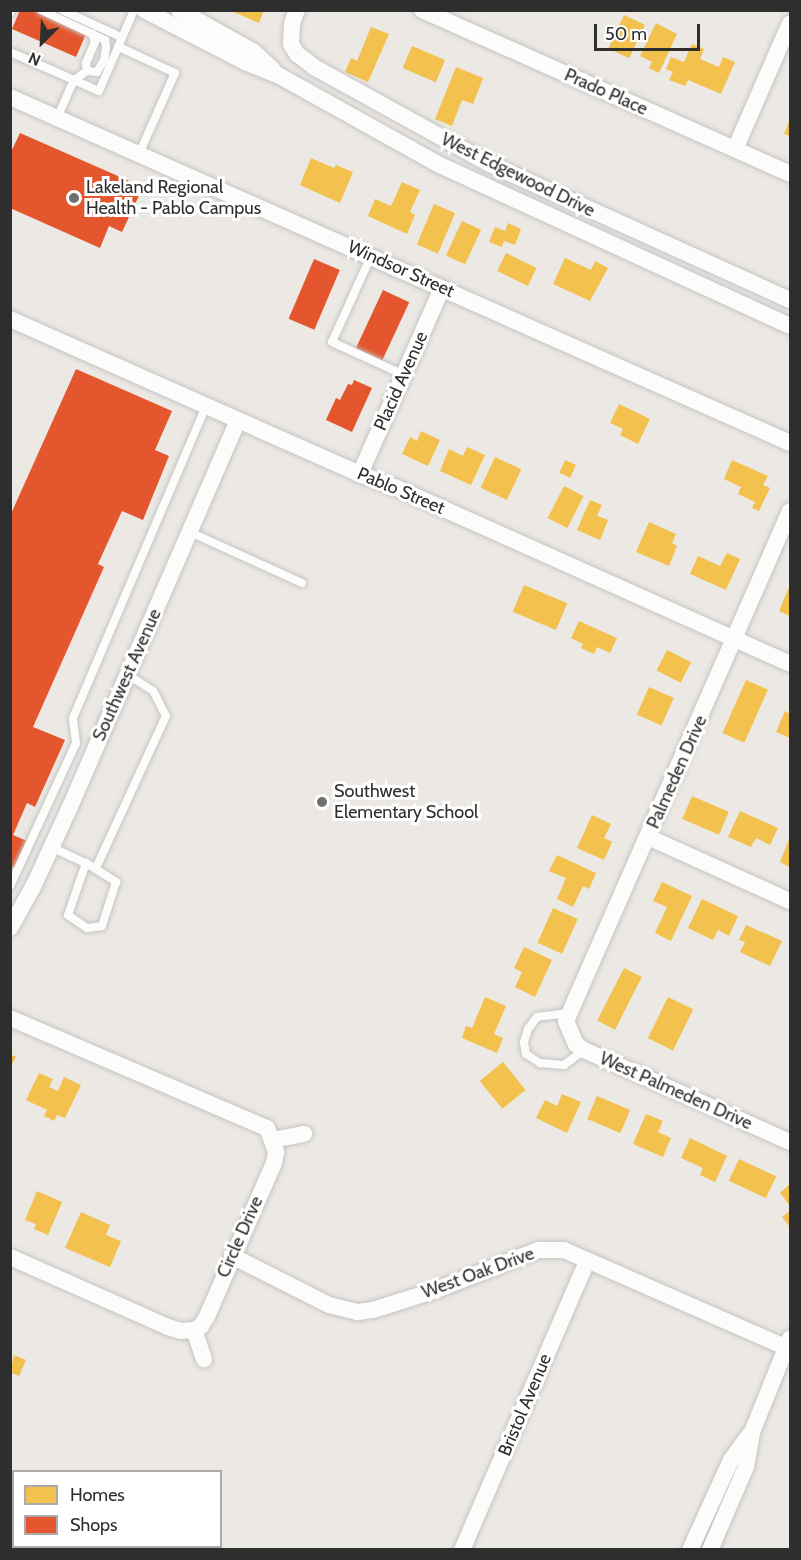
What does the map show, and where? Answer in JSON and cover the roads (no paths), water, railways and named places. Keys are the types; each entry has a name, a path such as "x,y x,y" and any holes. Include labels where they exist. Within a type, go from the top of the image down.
{"street":[{"name":"West Edgewood Drive","path":"144,10 245,62 278,75 440,165 790,326"},
{"name":"West Edgewood Drive","path":"179,10 254,52 278,75"},
{"name":"West Edgewood Drive","path":"297,10 292,23 291,44 297,54 314,67 490,164 790,300"},
{"name":"Prado Place","path":"422,10 790,174"},
{"path":"735,149 790,22"},
{"name":"Windsor Street","path":"10,97 371,255 790,443"},
{"name":"Placid Avenue","path":"360,474 442,288"},
{"name":"Pablo Street","path":"10,319 360,474 397,488 790,664"},
{"name":"Southwest Avenue","path":"10,928 51,847 238,420"},
{"name":"Palmeden Drive","path":"570,1032 566,1021 569,1013 790,511"},
{"path":"648,837 790,901"},
{"path":"10,1018 259,1124 267,1128 273,1140 304,1134"},
{"name":"West Palmeden Drive","path":"570,1032 576,1044 584,1050 790,1142"},
{"name":"Circle Drive","path":"194,1330 201,1326 207,1316 274,1163 276,1152 273,1140"},
{"name":"West Oak Drive","path":"232,1256 329,1305 358,1312 373,1310 436,1290 538,1250 564,1250 789,1345"},
{"path":"10,1257 168,1327 181,1331 194,1330 204,1359"},
{"name":"Bristol Avenue","path":"462,1550 587,1261"},
{"path":"710,1550 746,1467 752,1432 789,1345"},
{"path":"690,1550 730,1460 752,1432"}],"lane":[{"path":"41,10 105,40 104,60 97,72 87,71 74,80 57,118"},
{"path":"62,10 122,37"},
{"path":"10,52 99,91 134,10"},
{"path":"87,71 86,63 94,42 92,33"},
{"path":"118,47 175,73 139,154"},
{"path":"371,255 332,342 404,375"},
{"path":"10,886 76,743 73,718 206,406"},
{"path":"190,532 302,583"},
{"path":"96,868 166,716 153,691 127,674"},
{"path":"51,847 86,862 116,882 102,926 87,928 68,915 86,862"},
{"path":"569,1013 537,1017 528,1029 524,1042 526,1054 540,1063 564,1065 584,1050"}],"place":[{"name":"Lakeland Regional Health - Pablo Campus","path":"74,198"},
{"name":"Southwest Elementary School","path":"322,802"}]}
